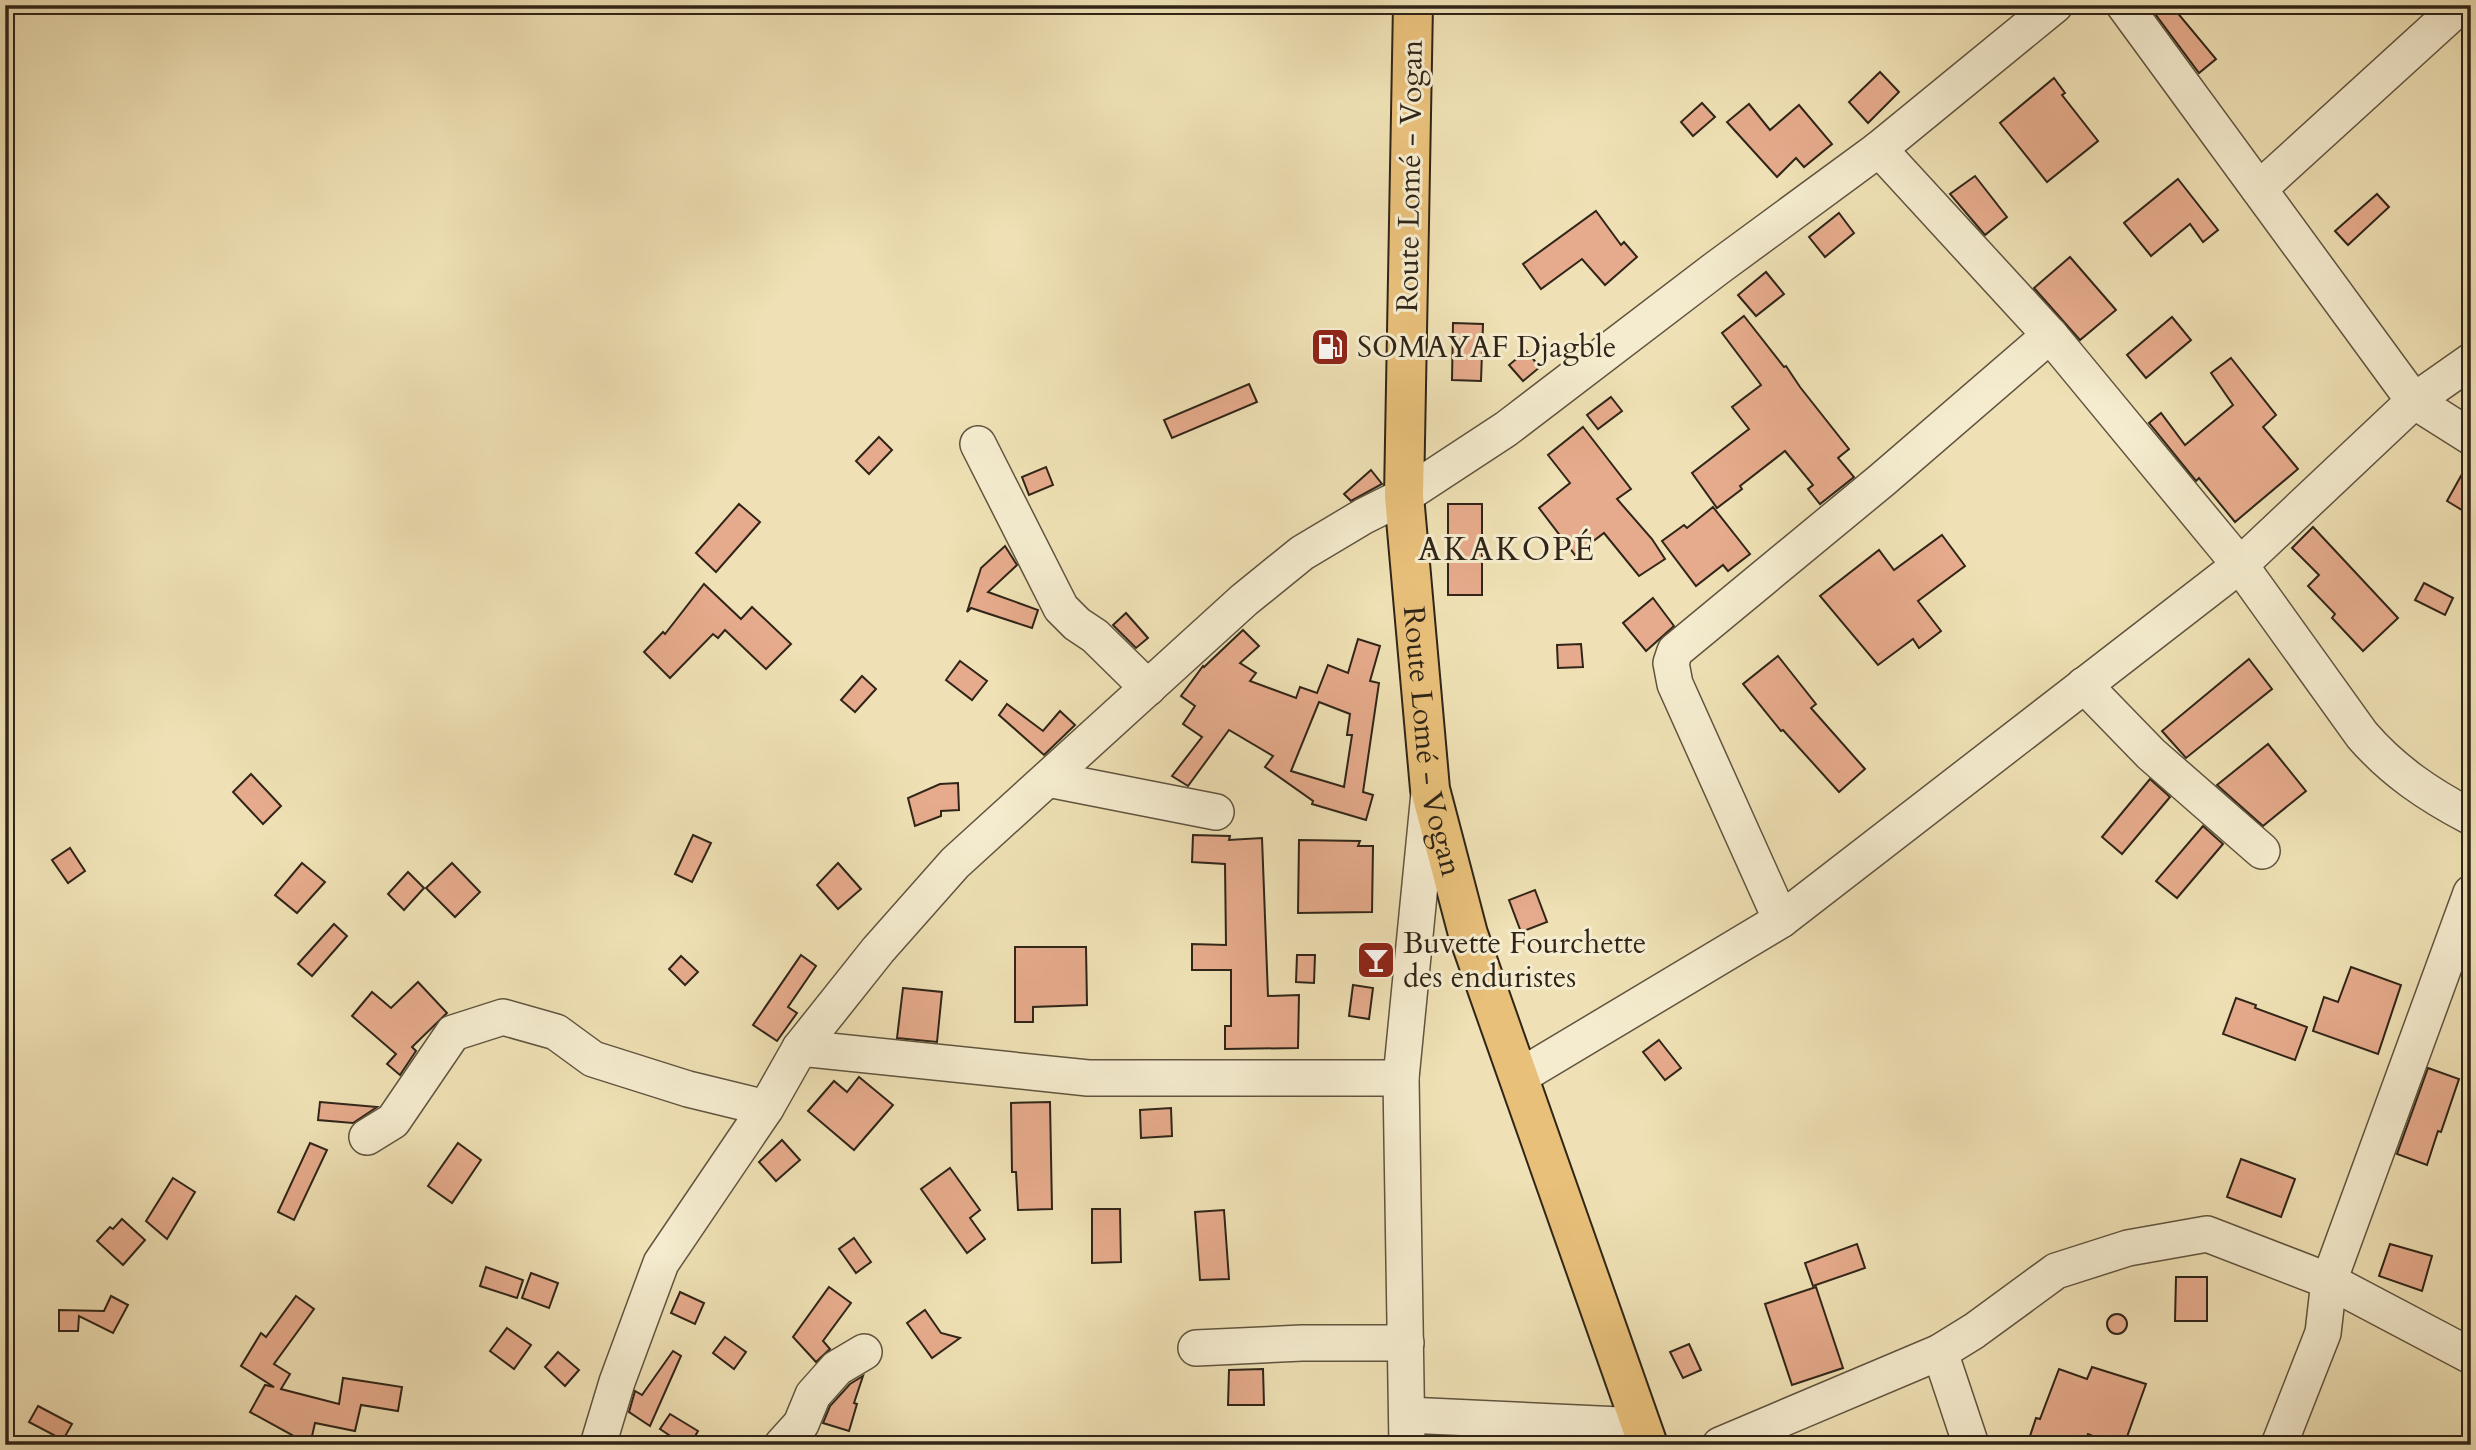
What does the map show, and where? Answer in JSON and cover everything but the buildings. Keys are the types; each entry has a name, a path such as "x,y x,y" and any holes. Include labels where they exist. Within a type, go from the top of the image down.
{"main road":[{"name":"Route Lomé - Vogan","path":"1413,5 1404,496 1430,789 1468,934 1645,1435"}],"street":[{"path":"598,1445 617,1382 661,1264 766,1108 800,1048 878,950 956,863 1244,600 1302,553 1404,496 1506,429 1879,149 2055,5"},
{"path":"2124,5 2414,401 2471,437"},
{"path":"2259,189 2461,5"},
{"path":"1879,149 2050,335 2240,565 2362,735 2382,758 2407,779 2471,817"},
{"path":"1780,920 1675,684 1671,663 1675,651 1882,480 2050,335"},
{"path":"1519,1077 1780,920 2240,565 2414,401 2471,362"},
{"path":"978,444 1061,608 1076,624 1095,636 1148,688"},
{"path":"2084,685 2151,754 2262,851"},
{"path":"1048,779 1216,812"},
{"path":"1430,789 1401,1078 1407,1430 1645,1435"},
{"path":"2279,1445 2323,1333 2329,1281 2471,893"},
{"path":"367,1136 393,1121 453,1033 503,1017 556,1032 593,1059 688,1089 766,1108"},
{"path":"800,1048 1088,1078 1401,1078"},
{"path":"1720,1445 1940,1352 1974,1331 2056,1271 2128,1248 2207,1234 2329,1281 2471,1356"},
{"path":"1196,1348 1302,1343 1406,1343"},
{"path":"782,1445 801,1424 813,1395 837,1368 864,1352"},
{"path":"1940,1352 1971,1445"}],"place":[{"name":"SOMAYAF Djagble","path":"1330,347"},
{"name":"Buvette Fourchette des enduristes","path":"1376,960"}],"district":[{"name":"AKAKOPÉ","path":"1507,549"}]}
